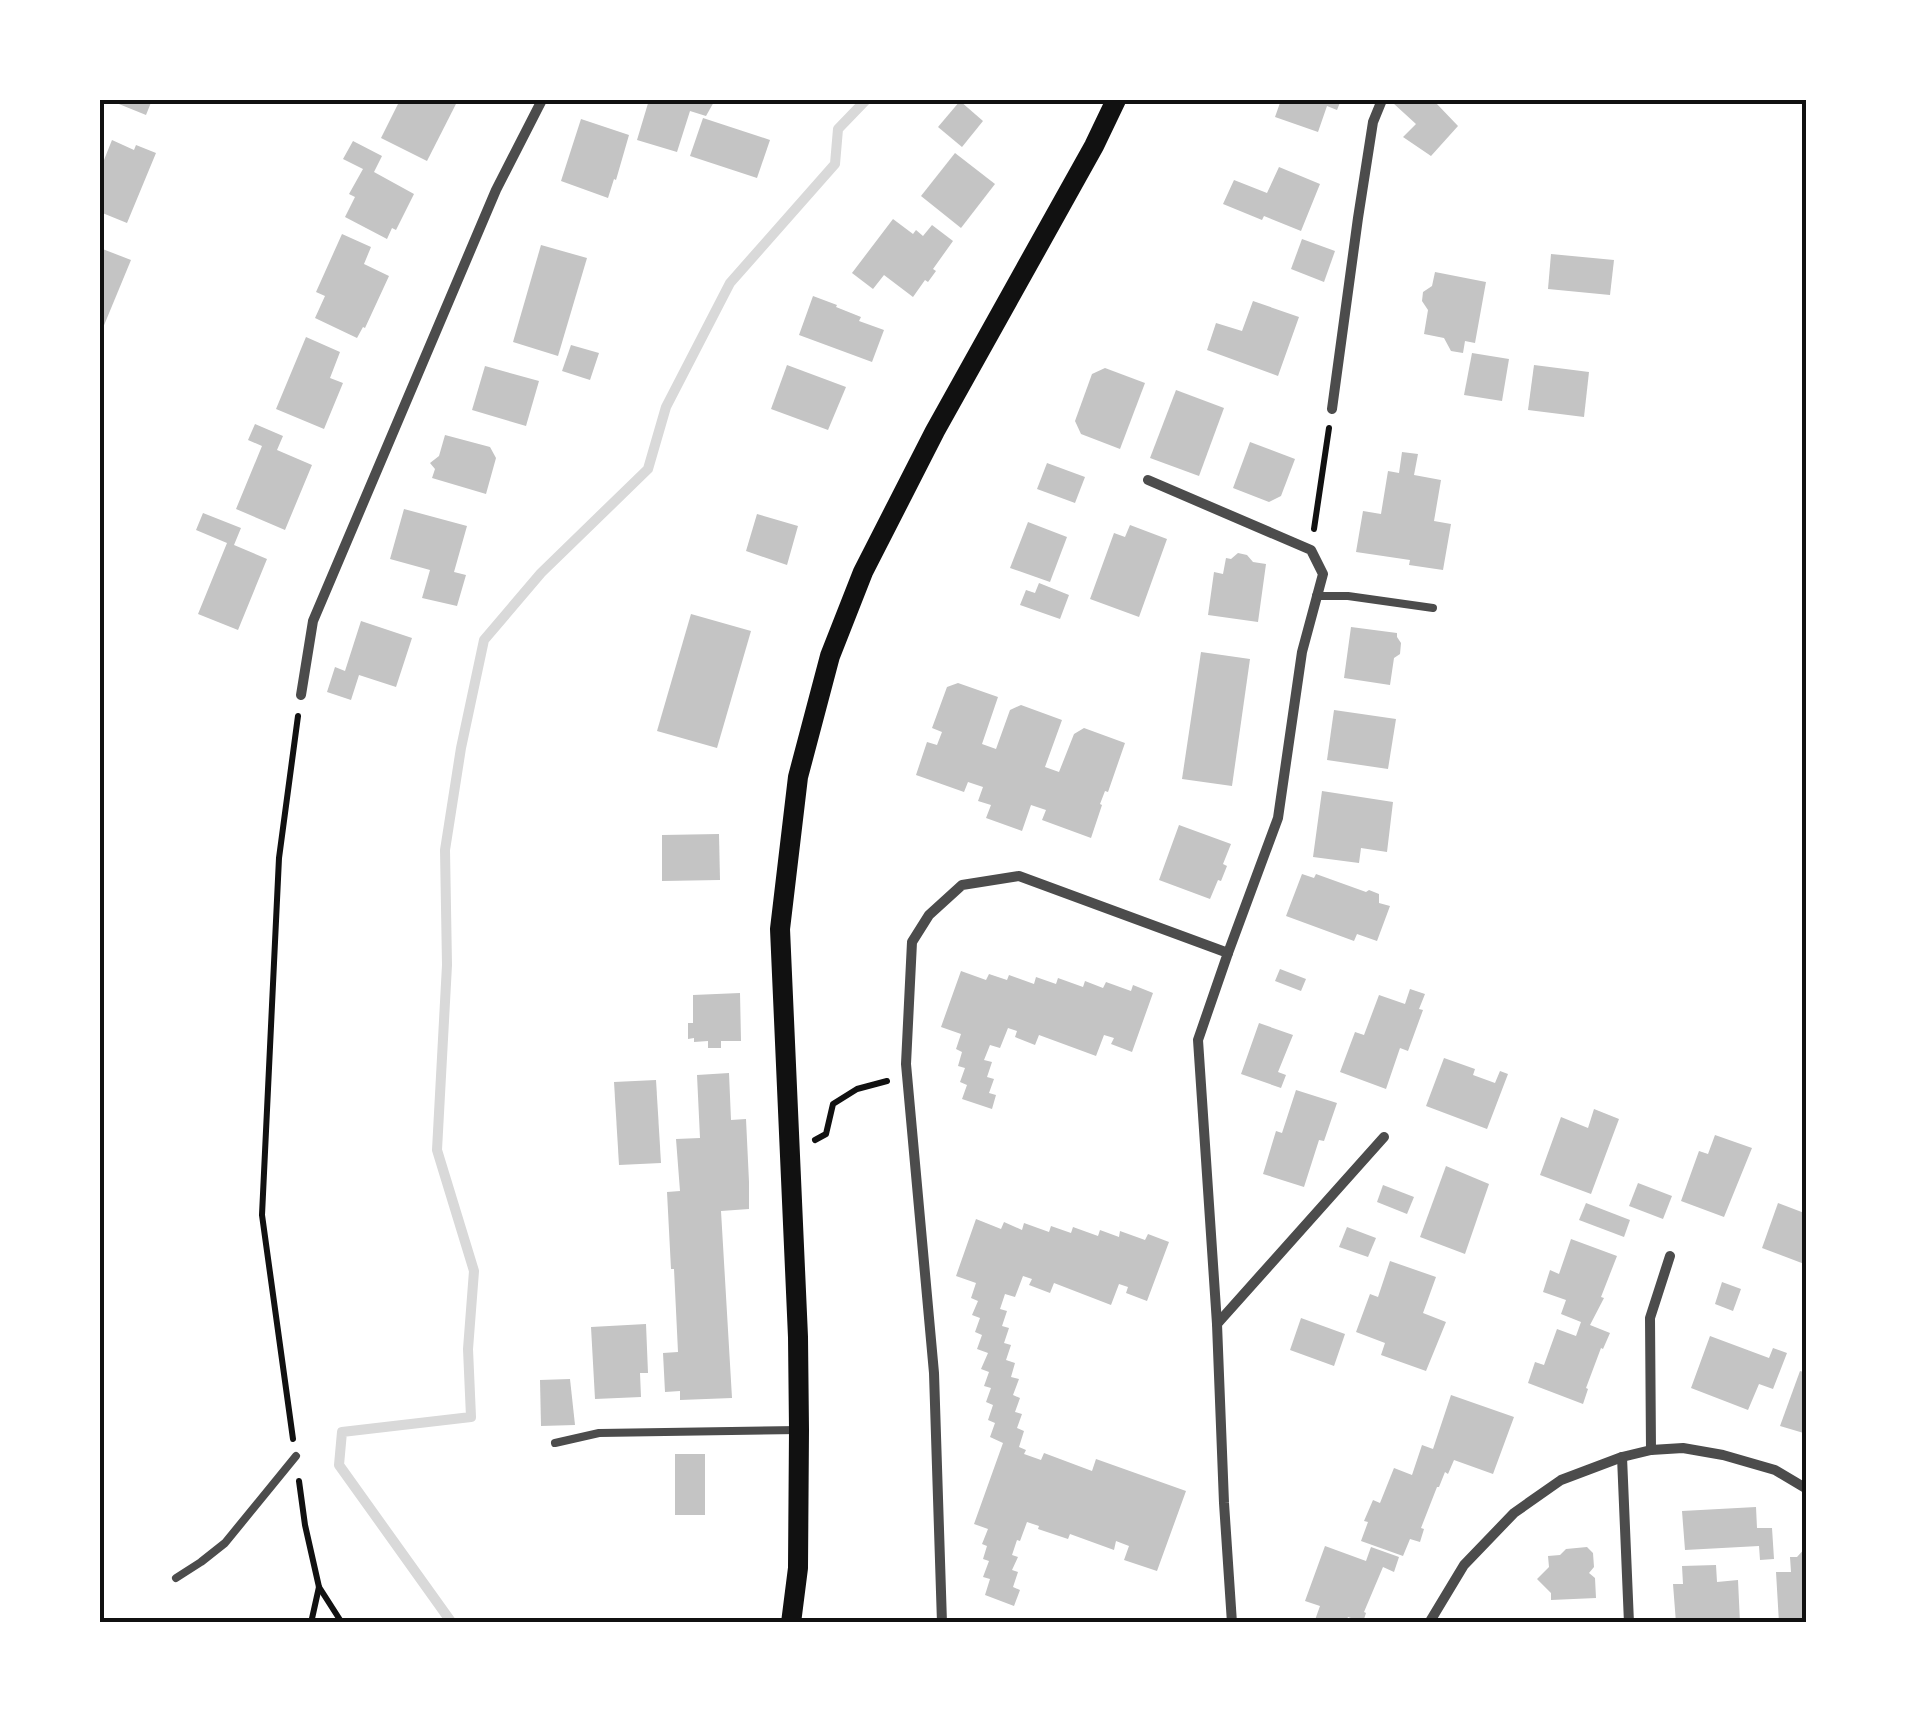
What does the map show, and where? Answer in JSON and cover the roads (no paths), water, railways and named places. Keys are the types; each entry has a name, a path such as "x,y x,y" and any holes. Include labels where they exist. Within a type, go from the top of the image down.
{"main road":[{"path":"791,1623 798,1568 798,1337 780,929 798,777 830,656 863,572 935,431 1116,100"}],"street":[{"path":"301,694 313,621 496,190 542,100"},
{"path":"1332,409 1361,198 1374,122 1382,100"},
{"path":"1148,480 1310,550 1323,574 1302,652 1278,818 1198,1040 1232,1623"},
{"path":"942,1623 934,1372 906,1064 912,942 930,915 962,885 1019,876 1228,953"},
{"path":"1217,1324 1384,1137"},
{"path":"1650,1450 1650,1318 1670,1256"},
{"path":"1429,1623 1464,1564 1514,1513 1561,1480 1622,1457 1683,1448 1775,1470 1807,1489"},
{"path":"1622,1457 1630,1623"}],"lane":[{"path":"1316,596 1348,596 1433,608"},
{"path":"555,1442 598,1433 799,1430"},
{"path":"176,1578 225,1542 296,1456"}],"waterway":[{"path":"452,1623 339,1465 342,1432 471,1417 468,1349 474,1271 437,1150 447,965 445,850 484,640 541,573 648,469 666,407 730,283 835,164 838,129 866,100"}]}
